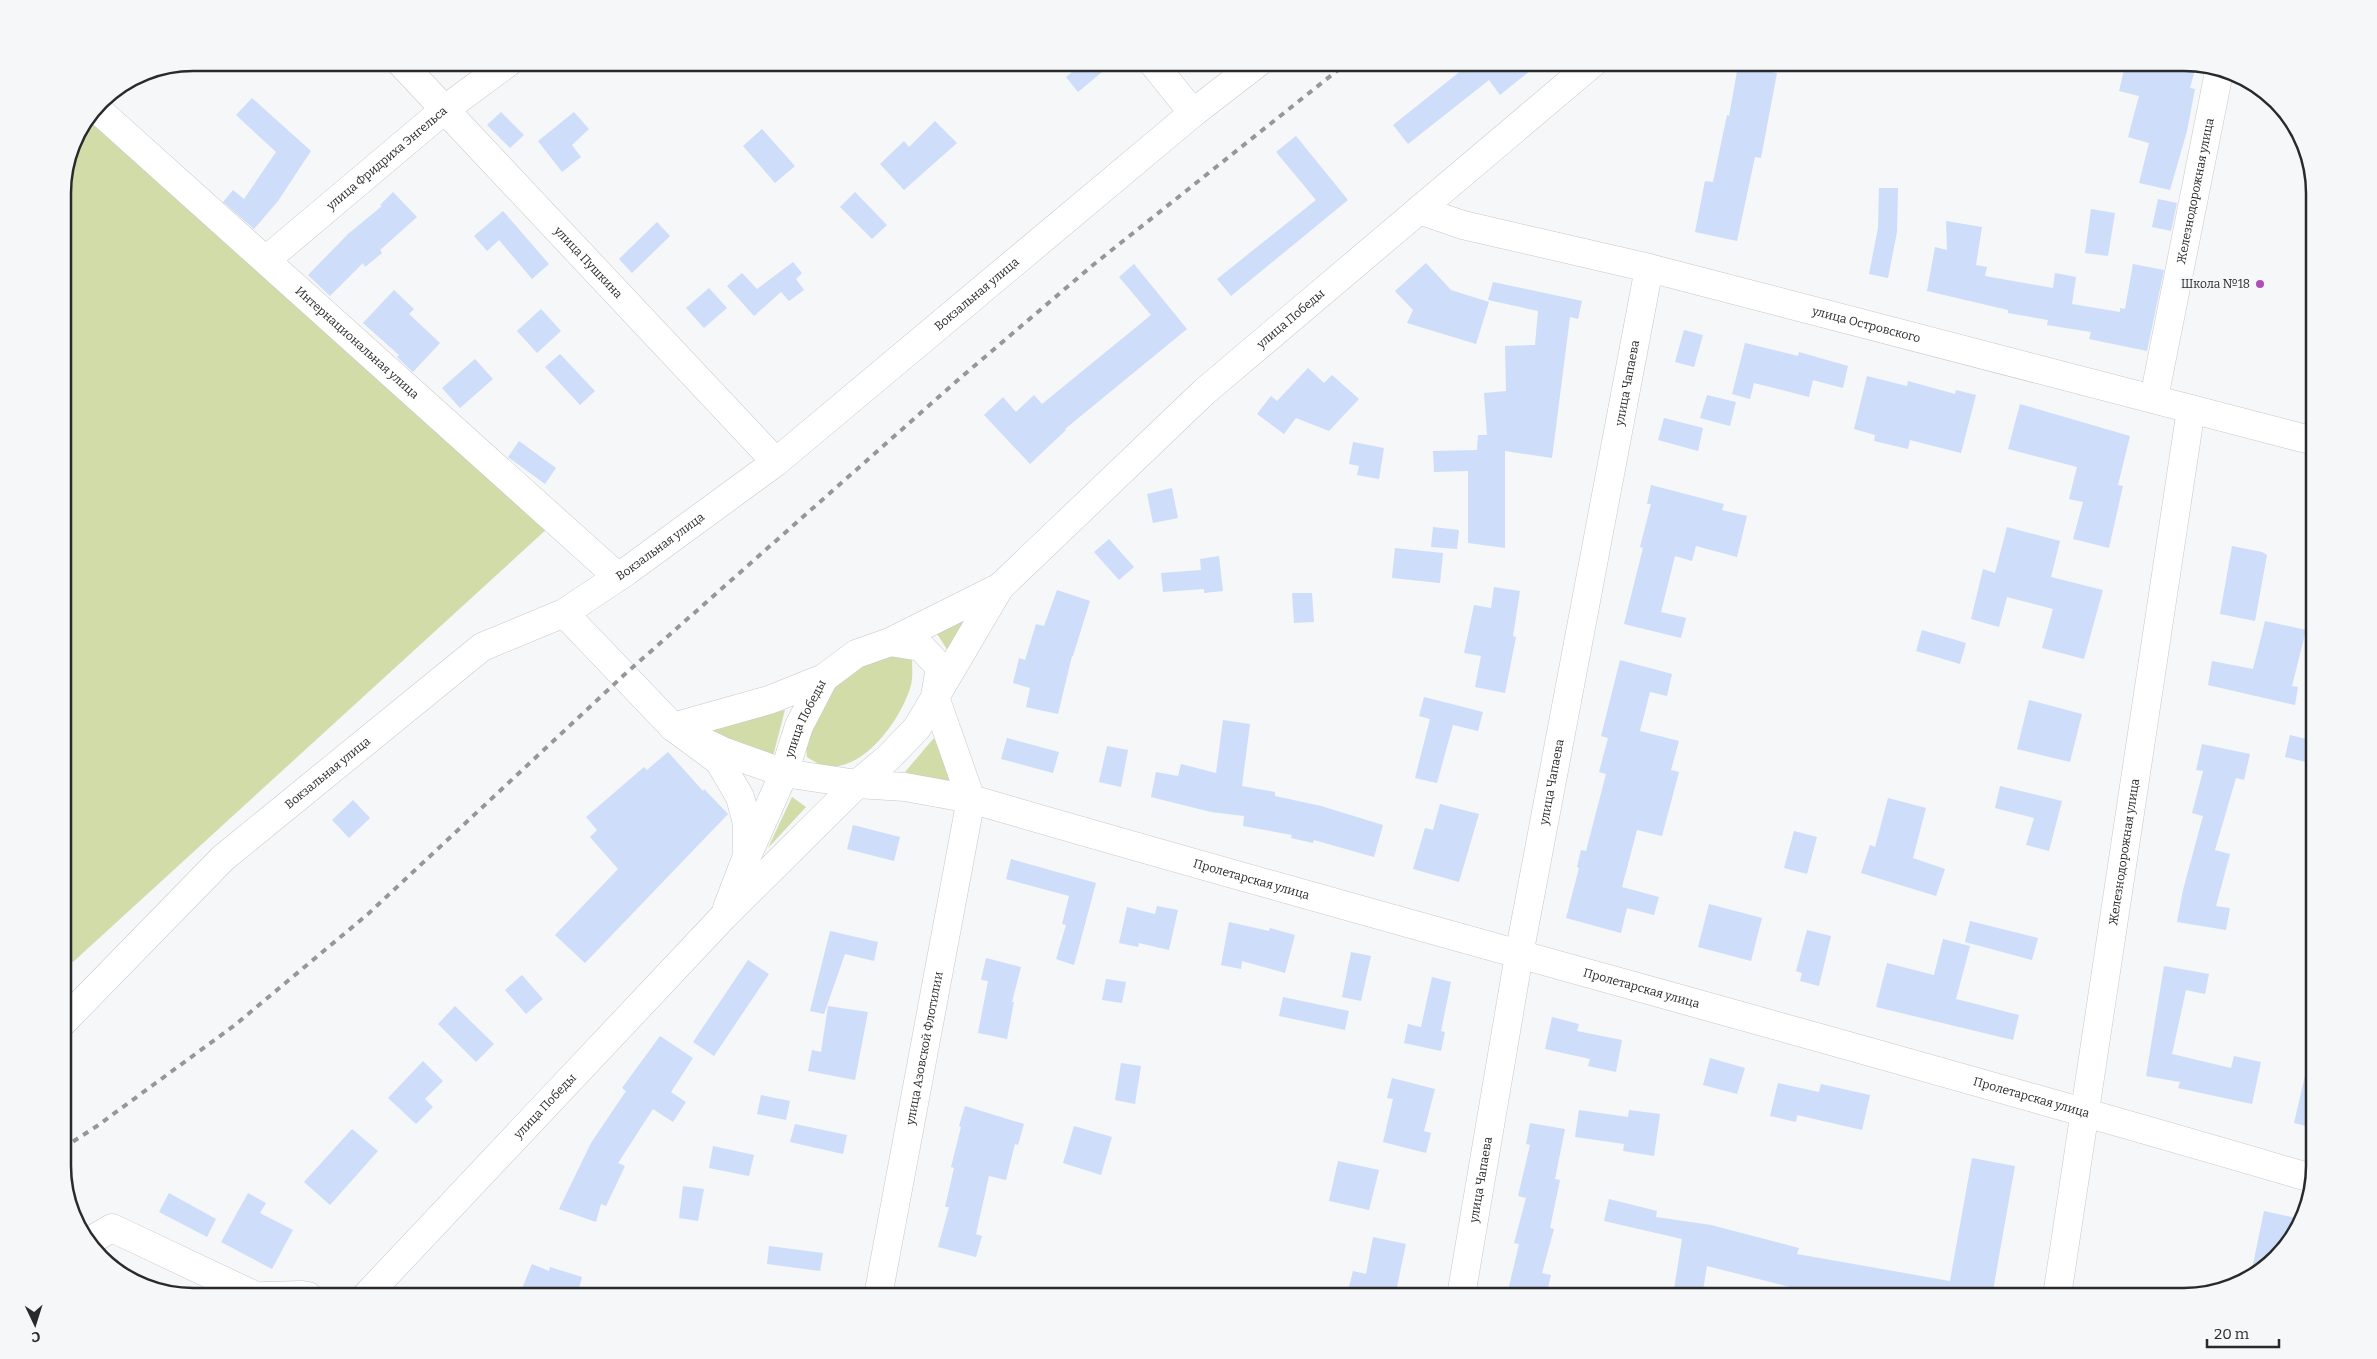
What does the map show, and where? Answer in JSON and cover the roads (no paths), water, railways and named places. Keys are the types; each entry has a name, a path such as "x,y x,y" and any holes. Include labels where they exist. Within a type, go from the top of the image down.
{"street":[{"name":"улица Пушкина","path":"408,71 776,462"},
{"name":"улица Фридриха Энгельса","path":"266,260 444,110 498,71"},
{"path":"1159,71 1193,114"},
{"name":"Вокзальная улица","path":"72,1013 223,858 482,647 564,613 618,577 776,462 1193,114 1248,71"},
{"name":"улица Победы","path":"374,1288 724,916 857,784 888,758 917,728 1000,587 1204,392 1583,71"},
{"name":"Железнодорожная улица","path":"2154,398 2217,76"},
{"name":"Интернациональная улица","path":"101,113 618,577"},
{"name":"улица Островского","path":"1419,210 1463,225 1649,268 2305,439"},
{"name":"улица Чапаева","path":"1462,1288 1519,955 1649,268"},
{"name":"Железнодорожная улица","path":"2058,1288 2191,409"},
{"name":"улица Победы","path":"724,916 747,856 784,773 799,726 824,678 856,654 890,642 1000,587"},
{"path":"564,613 674,727 719,760 740,797 747,823 747,856"},
{"path":"890,642 921,647 940,666 935,696 971,800"},
{"path":"674,727 769,700 824,678"},
{"name":"Пролетарская улица","path":"674,727 725,752 784,773 857,784 905,787 971,800 1519,955 2086,1112 2305,1176"},
{"name":"улица Азовской Флотилии","path":"880,1288 971,800"},
{"path":"95,1238 112,1228 239,1288"}],"railway":[{"path":"72,1142 235,1025 368,914 624,675 959,379 1093,265 1337,71"}],"place":[{"name":"Школа №18","path":"2260,284"}]}
